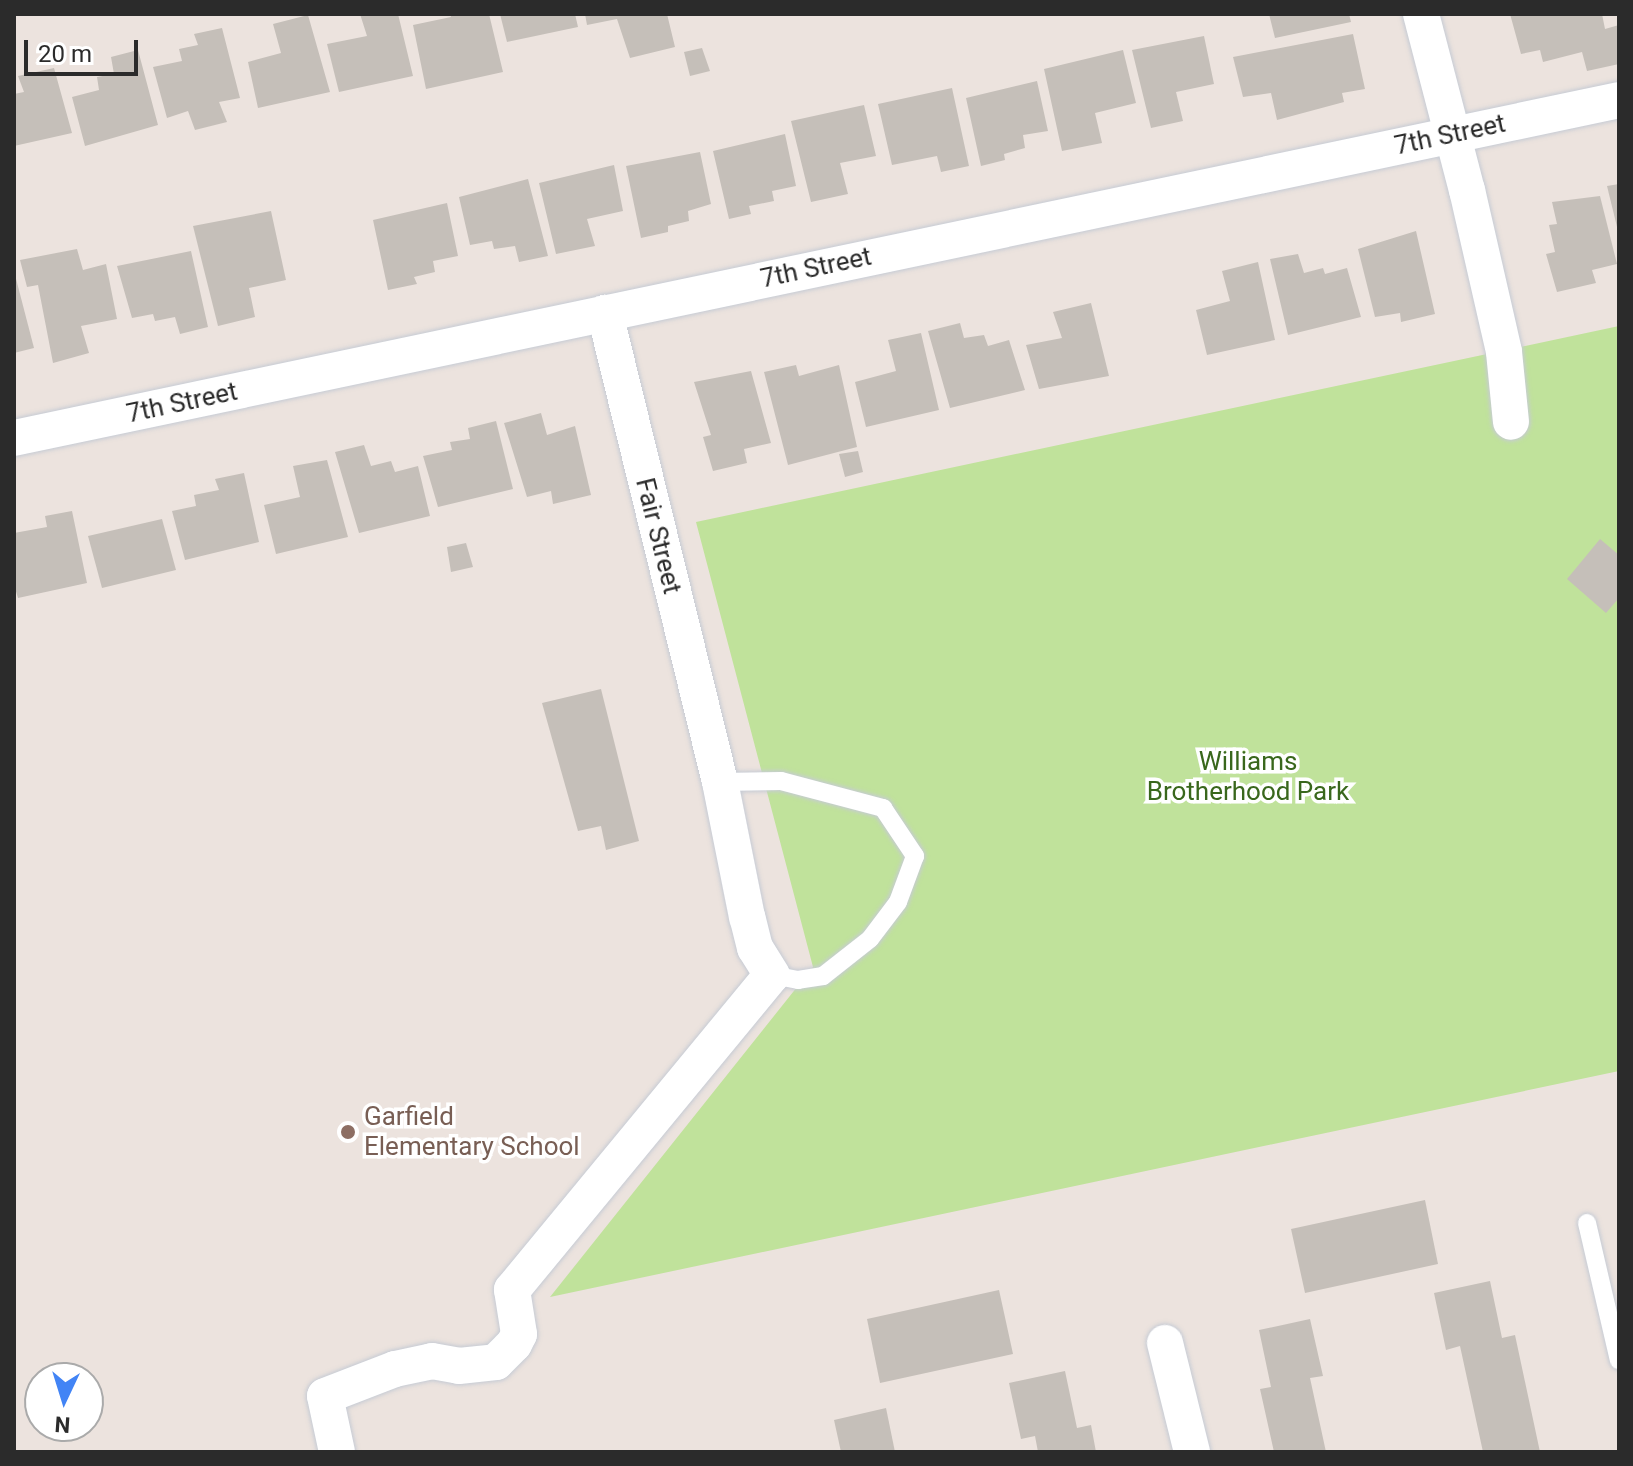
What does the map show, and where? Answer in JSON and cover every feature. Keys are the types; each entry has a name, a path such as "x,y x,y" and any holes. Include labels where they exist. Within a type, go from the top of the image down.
{"street":[{"path":"1421,14 1467,190 1504,352 1511,422"},
{"name":"7th Street","path":"14,438 1619,100"},
{"name":"Fair Street","path":"605,313 716,771 747,917 755,948 772,975"},
{"path":"337,1452 325,1396 395,1369 432,1361 459,1366 496,1362 519,1334 512,1290 772,975"},
{"path":"1165,1343 1192,1452"}],"lane":[{"path":"716,771 781,781 883,808 915,856 898,902 870,939 823,976 798,980 772,975"},
{"path":"1587,1223 1619,1360"}],"green space":[{"name":"Williams Brotherhood Park","path":"1619,326 1619,1071 550,1297 813,967 696,522"}],"building":[{"path":"360,14 398,14 413,76 339,92 327,44 367,36"},
{"path":"450,14 489,14 503,72 426,89 413,25 451,17"},
{"path":"500,14 575,14 578,27 507,42"},
{"path":"585,14 667,14 675,47 630,58 617,19 587,25"},
{"path":"1269,14 1349,14 1351,22 1275,38"},
{"path":"1510,14 1602,14 1605,29 1619,25 1619,64 1587,71 1582,52 1543,62 1540,50 1521,54"},
{"path":"308,15 330,92 258,108 248,62 281,53 273,24"},
{"path":"222,28 240,98 219,102 227,122 195,130 188,111 167,118 153,67 182,61 179,49 198,45 194,34"},
{"path":"1353,34 1365,89 1342,93 1344,102 1277,120 1271,93 1243,97 1233,57"},
{"path":"1204,36 1214,84 1176,92 1183,121 1151,128 1132,50"},
{"path":"702,48 710,71 690,76 684,52"},
{"path":"138,50 158,125 85,146 72,97 99,90 97,77 114,74 111,57"},
{"path":"1123,50 1136,103 1095,113 1102,143 1062,151 1044,69"},
{"path":"54,68 72,133 14,146 14,94 24,92 18,76"},
{"path":"1037,81 1048,131 1023,135 1025,148 1004,154 1005,160 981,166 966,98"},
{"path":"952,88 969,166 941,172 937,156 892,165 878,104"},
{"path":"864,105 876,156 840,163 848,194 811,202 791,121"},
{"path":"785,134 796,186 772,191 774,201 749,206 751,214 729,219 713,151"},
{"path":"700,152 711,204 688,211 689,221 668,226 668,232 641,238 626,166"},
{"path":"614,165 623,211 587,219 595,246 556,254 539,183"},
{"path":"528,179 548,256 519,262 515,246 494,249 492,241 470,245 459,197"},
{"path":"1619,184 1619,231 1618,231 1607,186"},
{"path":"1600,196 1617,264 1592,270 1596,283 1557,292 1546,254 1555,252 1549,225 1557,224 1552,202"},
{"path":"447,203 458,256 433,261 435,272 414,277 417,284 388,290 373,220"},
{"path":"271,211 286,280 249,288 255,317 218,326 193,226"},
{"path":"1416,231 1435,314 1401,322 1400,313 1375,317 1358,249"},
{"path":"77,249 83,270 106,264 117,319 81,326 89,353 53,363 38,285 27,287 20,260"},
{"path":"191,251 208,327 180,334 175,317 155,321 153,314 132,318 117,266"},
{"path":"1298,254 1304,273 1323,268 1325,274 1347,268 1361,317 1288,335 1270,259"},
{"path":"1258,262 1275,340 1207,355 1196,310 1230,301 1222,271"},
{"path":"14,271 34,348 14,353"},
{"path":"1091,303 1109,376 1039,389 1026,345 1062,338 1053,312"},
{"path":"960,323 964,338 984,335 988,346 1009,340 1025,390 950,408 928,331"},
{"path":"921,333 939,410 866,427 855,382 896,371 888,340"},
{"path":"796,365 799,376 839,365 857,447 788,465 764,372"},
{"path":"751,371 771,443 744,449 747,463 713,471 703,437 711,435 694,382"},
{"path":"541,413 547,435 575,426 591,495 553,504 551,491 527,497 504,423"},
{"path":"496,421 513,489 438,507 423,456 452,450 450,442 470,439 468,428"},
{"path":"364,445 371,466 391,461 395,472 418,466 430,516 359,533 335,452"},
{"path":"858,451 863,472 845,477 839,454"},
{"path":"327,460 348,537 276,554 264,505 300,497 293,466"},
{"path":"244,473 259,542 185,560 172,511 196,506 194,495 219,490 215,479"},
{"path":"72,511 87,583 18,598 14,585 14,533 47,527 45,516"},
{"path":"162,519 176,570 102,588 88,536"},
{"path":"1600,539 1619,555 1619,598 1606,613 1567,579"},
{"path":"466,543 473,567 451,572 447,547"},
{"path":"601,689 639,841 606,850 601,826 578,831 542,703"},
{"path":"1425,1200 1438,1264 1305,1293 1291,1229"},
{"path":"1490,1281 1502,1338 1515,1335 1540,1452 1483,1452 1460,1346 1446,1350 1434,1293"},
{"path":"999,1290 1013,1354 880,1383 867,1319"},
{"path":"1310,1319 1323,1376 1310,1378 1326,1452 1274,1452 1260,1389 1271,1387 1259,1330"},
{"path":"1065,1371 1077,1428 1091,1425 1096,1452 1038,1452 1035,1436 1021,1439 1009,1383"},
{"path":"886,1408 895,1452 841,1452 834,1420"}],"place":[{"name":"Garfield Elementary School","path":"348,1132"}]}
